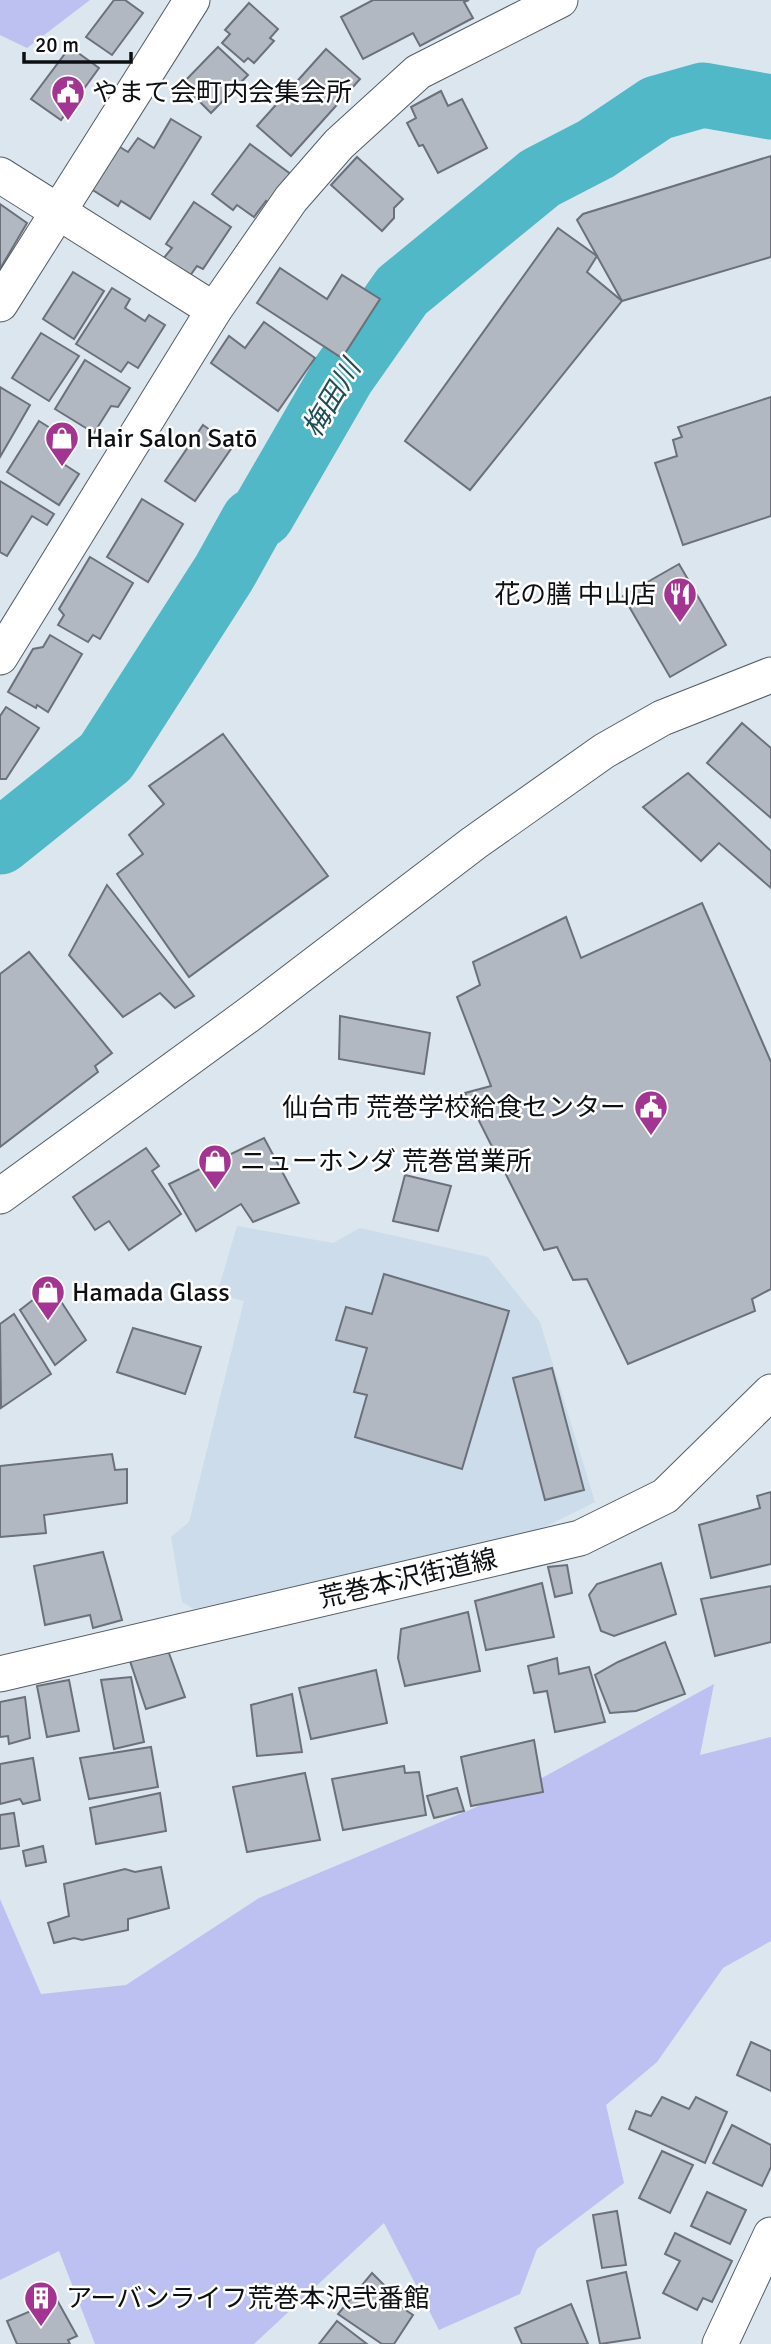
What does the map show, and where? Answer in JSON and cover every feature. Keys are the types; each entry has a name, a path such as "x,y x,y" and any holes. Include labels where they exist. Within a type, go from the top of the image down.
{"street":[{"path":"0,304 192,0"},
{"path":"0,657 214,310 291,200 339,144 418,72 560,0"},
{"path":"0,175 214,310"},
{"path":"0,1196 247,1016 474,843 604,751 662,718 771,675"},
{"name":"荒巻本沢街道線","path":"0,1674 580,1538 665,1496 771,1392"},
{"path":"720,2344 771,2235"}],"shaded area":[{"path":"0,0 90,0 27,48 0,35"},
{"path":"237,1226 333,1243 360,1228 488,1257 540,1322 595,1502 531,1534 194,1609 182,1602 171,1537 189,1522 244,1301 217,1294"},
{"path":"714,1684 700,1755 771,1737 771,1941 723,1968 657,2062 606,2105 624,2183 537,2249 520,2294 439,2330 384,2223 254,2344 95,2344 59,2251 0,2280 0,1899 41,1994 126,1985 259,1898 529,1785"}],"building":[{"path":"114,0 125,0 143,13 112,55 86,37"},
{"path":"373,0 469,0 464,2 473,18 420,46 413,33 363,59 341,17"},
{"path":"249,3 278,29 270,38 274,41 254,63 248,58 244,62 222,43 230,34 225,30"},
{"path":"70,47 99,68 61,120 31,99"},
{"path":"218,47 248,75 211,113 182,84"},
{"path":"326,49 360,79 291,156 257,126"},
{"path":"441,91 448,106 462,99 487,148 438,173 407,123 416,118 411,107"},
{"path":"171,119 201,137 150,219 121,201 118,206 88,187 115,144 128,152 138,138 154,148"},
{"path":"250,144 292,175 270,204 266,201 254,217 237,205 233,210 212,194"},
{"path":"771,156 771,257 622,301 577,220 583,214"},
{"path":"357,157 403,199 394,208 394,218 382,231 331,185"},
{"path":"194,202 231,227 203,269 197,266 189,277 163,259 172,248 166,244"},
{"path":"0,204 27,223 0,269"},
{"path":"558,228 597,256 587,272 622,301 470,490 405,441"},
{"path":"280,268 327,299 342,275 380,299 342,358 257,303"},
{"path":"73,272 104,291 74,339 43,319"},
{"path":"112,288 130,299 125,308 145,321 149,315 165,325 138,368 128,362 121,372 76,344"},
{"path":"264,322 315,358 278,411 211,363 229,336 245,348"},
{"path":"41,333 79,356 49,401 12,378"},
{"path":"85,360 130,388 118,407 111,406 94,433 55,409"},
{"path":"0,387 30,405 0,457"},
{"path":"771,397 771,516 683,545 655,463 677,456 673,440 682,437 678,427"},
{"path":"39,421 74,443 62,463 79,474 59,505 7,472"},
{"path":"203,425 233,446 195,501 165,481"},
{"path":"0,481 54,514 47,525 32,516 7,556 0,552"},
{"path":"142,499 183,524 148,582 107,557"},
{"path":"90,557 133,583 100,639 93,635 88,642 58,625 64,615 59,609"},
{"path":"679,564 726,645 670,677 623,596"},
{"path":"50,635 82,654 48,712 8,692 33,649 43,647"},
{"path":"6,707 39,728 6,779 0,779 0,716"},
{"path":"742,723 771,748 771,818 707,763"},
{"path":"223,734 328,876 189,977 117,874 143,854 129,835 164,804 149,786"},
{"path":"688,773 771,851 771,888 719,843 701,861 643,807"},
{"path":"107,885 194,996 175,1008 160,993 123,1017 69,955"},
{"path":"702,903 771,1062 771,1289 752,1299 755,1311 628,1364 587,1279 573,1280 557,1247 544,1250 465,1093 491,1086 457,997 480,985 473,962 566,917 581,958"},
{"path":"29,952 112,1053 95,1066 98,1072 0,1147 0,974"},
{"path":"340,1016 430,1033 424,1074 339,1059"},
{"path":"264,1138 299,1203 253,1222 241,1204 196,1231 169,1184"},
{"path":"146,1148 159,1166 152,1171 181,1214 129,1250 109,1221 95,1230 73,1197"},
{"path":"405,1175 451,1186 438,1231 393,1221"},
{"path":"384,1274 509,1311 462,1469 355,1437 367,1395 354,1392 367,1348 336,1340 346,1307 372,1314"},
{"path":"51,1286 86,1340 55,1365 20,1310"},
{"path":"14,1314 51,1374 1,1408 0,1324"},
{"path":"133,1328 201,1347 185,1394 117,1372"},
{"path":"552,1368 584,1490 545,1500 513,1378"},
{"path":"112,1454 115,1470 127,1469 127,1503 44,1515 46,1533 0,1537 0,1466"},
{"path":"771,1492 771,1564 711,1578 699,1525 760,1508 757,1496"},
{"path":"103,1552 122,1620 93,1628 90,1615 45,1625 34,1566"},
{"path":"661,1563 676,1614 614,1636 601,1631 589,1595 597,1584"},
{"path":"567,1565 572,1593 555,1597 548,1567"},
{"path":"542,1583 554,1637 486,1650 475,1601"},
{"path":"771,1586 771,1642 715,1656 701,1599"},
{"path":"468,1612 480,1671 405,1686 398,1658 401,1629"},
{"path":"665,1642 685,1694 636,1711 610,1713 595,1675"},
{"path":"166,1645 185,1697 146,1709 129,1658"},
{"path":"557,1658 559,1674 589,1667 605,1722 555,1732 547,1691 534,1693 528,1666"},
{"path":"376,1670 387,1723 311,1739 299,1688"},
{"path":"131,1677 144,1742 114,1749 101,1680"},
{"path":"69,1680 79,1731 47,1737 37,1686"},
{"path":"292,1694 302,1752 257,1756 251,1705"},
{"path":"25,1697 30,1738 9,1744 8,1736 0,1737 0,1702"},
{"path":"534,1740 543,1792 471,1806 461,1757"},
{"path":"151,1747 158,1787 89,1799 80,1758"},
{"path":"33,1758 40,1800 23,1804 20,1799 0,1804 0,1764"},
{"path":"404,1766 405,1773 419,1772 426,1815 343,1830 332,1779"},
{"path":"305,1773 320,1840 247,1852 233,1787"},
{"path":"457,1788 464,1811 434,1818 427,1796"},
{"path":"160,1793 166,1831 96,1844 90,1808"},
{"path":"14,1813 19,1846 0,1849 0,1815"},
{"path":"43,1846 46,1862 26,1866 23,1851"},
{"path":"161,1867 169,1908 128,1919 128,1930 54,1943 48,1923 69,1916 64,1884 125,1869 135,1872"},
{"path":"751,2042 771,2051 771,2091 737,2075"},
{"path":"662,2097 689,2109 696,2097 727,2112 705,2163 629,2129 636,2111 651,2116"},
{"path":"732,2125 771,2145 771,2167 762,2186 713,2163"},
{"path":"662,2151 693,2165 670,2213 639,2198"},
{"path":"707,2192 746,2210 730,2244 691,2226"},
{"path":"617,2211 626,2265 602,2268 593,2215"},
{"path":"675,2233 732,2261 712,2302 703,2298 697,2310 663,2293 680,2261 665,2254"},
{"path":"626,2272 640,2338 600,2344 587,2281"},
{"path":"372,2273 388,2289 385,2296 413,2315 394,2344 382,2344 338,2314"},
{"name":"アーバンライフ荒巻本沢弐番館","path":"57,2300 77,2336 68,2340 70,2344 17,2344 7,2321"},
{"path":"571,2304 588,2344 522,2344 515,2328"},
{"path":"337,2321 367,2344 319,2344"}],"waterway":[{"name":"梅田川","path":"0,842 106,757 224,573 253,521 262,515 343,375 402,291 540,178 596,149 657,108 703,95 771,107"}],"place":[{"name":"やまて会町内会集会所","path":"68,122"},
{"name":"Hair Salon Satō","path":"62,468"},
{"name":"花の膳 中山店","path":"680,624"},
{"name":"仙台市 荒巻学校給食センター","path":"651,1137"},
{"name":"ニューホンダ 荒巻営業所","path":"215,1191"},
{"name":"Hamada Glass","path":"48,1322"},
{"name":"アーバンライフ荒巻本沢弐番館","path":"41,2328"}]}
